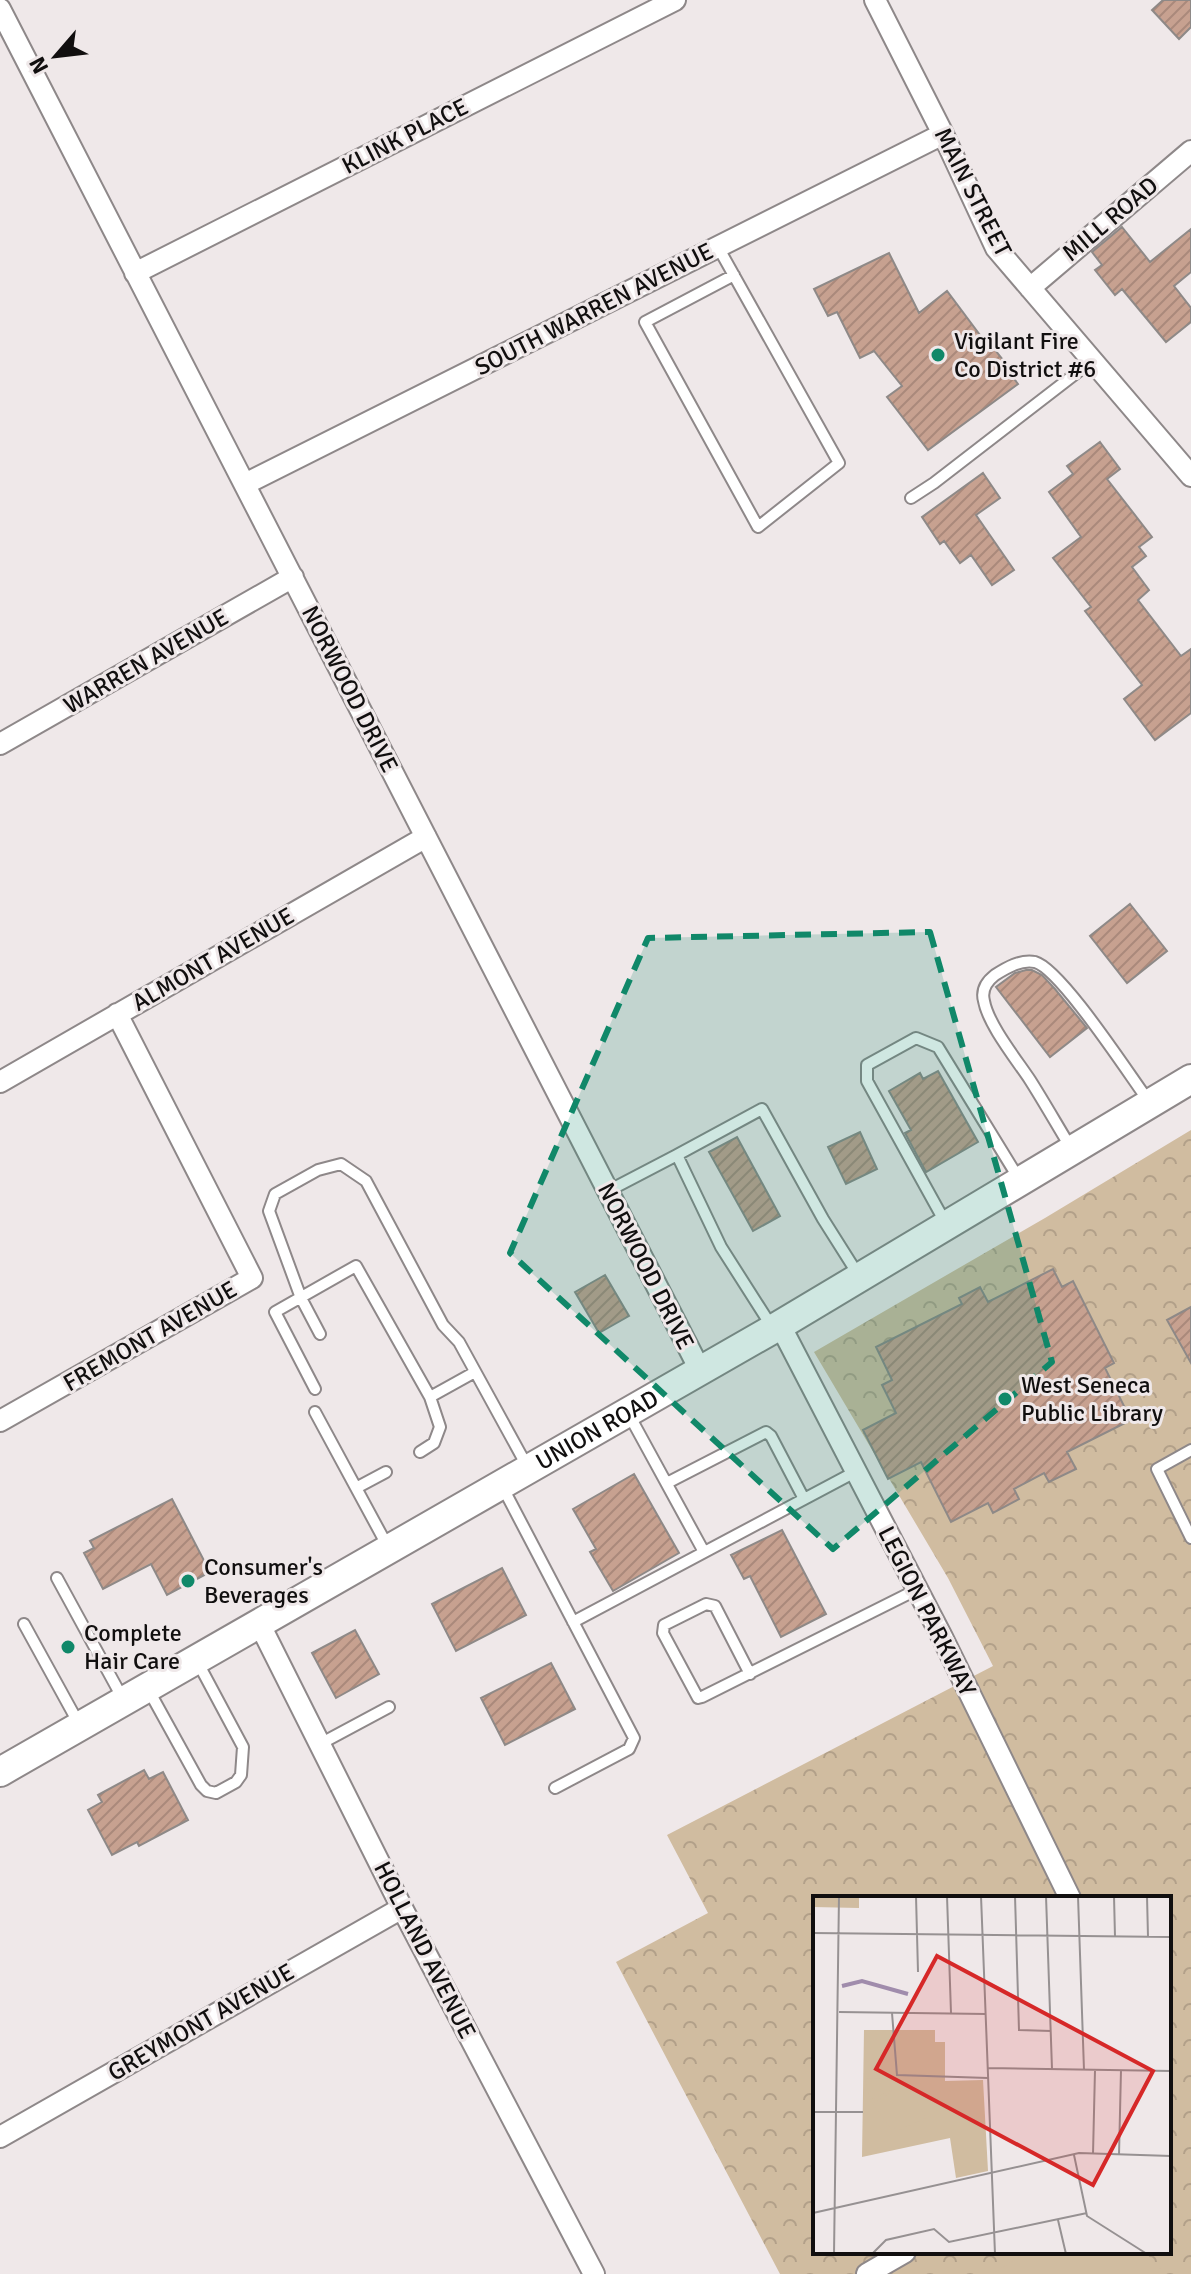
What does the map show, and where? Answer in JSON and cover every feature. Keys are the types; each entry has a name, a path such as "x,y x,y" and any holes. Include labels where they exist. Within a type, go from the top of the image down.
{"main road":[{"name":"UNION ROAD","path":"0,1772 776,1327 1191,1079"}],"street":[{"name":"KLINK PLACE","path":"135,273 675,0"},
{"name":"MAIN STREET","path":"875,0 996,248 1191,476"},
{"name":"NORWOOD DRIVE","path":"0,9 700,1370"},
{"name":"SOUTH WARREN AVENUE","path":"245,484 943,134"},
{"name":"MILL ROAD","path":"1030,288 1191,151"},
{"name":"WARREN AVENUE","path":"0,744 293,577"},
{"name":"ALMONT AVENUE","path":"0,1082 426,837"},
{"name":"FREMONT AVENUE","path":"0,1421 252,1278 117,1014"},
{"name":"LEGION PARKWAY","path":"776,1327 942,1637 1069,1896"},
{"name":"HOLLAND AVENUE","path":"259,1623 402,1908 594,2274"},
{"name":"GREYMONT AVENUE","path":"0,2137 402,1908"},
{"path":"867,2274 902,2254"}],"lane":[{"path":"718,247 734,275 839,463 758,527 645,322 734,275"},
{"path":"911,498 1092,361"},
{"path":"1072,1150 1002,1038 984,1003 983,992 987,982 997,974 1030,961 1049,969 1088,1017 1150,1104"},
{"path":"946,1224 867,1081 867,1065 916,1038 938,1047 1020,1180"},
{"path":"608,1191 762,1109 823,1219 859,1276"},
{"path":"677,1155 721,1247 776,1327"},
{"path":"320,1334 301,1298 269,1211 275,1194 318,1170 341,1164 366,1181 443,1325 459,1342 528,1469"},
{"path":"315,1389 275,1312 356,1266 430,1397 440,1427 434,1443 420,1452"},
{"path":"430,1397 475,1372"},
{"path":"627,1411 704,1552"},
{"path":"315,1412 389,1549"},
{"path":"667,1483 766,1432 804,1499"},
{"path":"1191,1450 1157,1469 1191,1538"},
{"path":"356,1488 386,1472"},
{"path":"573,1622 855,1472"},
{"path":"501,1484 634,1738 629,1749 555,1788"},
{"path":"57,1578 201,1785 207,1791 216,1793 236,1782 241,1775 243,1747 196,1659"},
{"path":"750,1674 711,1603 664,1625 663,1633 698,1698 750,1674 916,1590"},
{"path":"24,1624 80,1726"},
{"path":"320,1744 389,1707"}],"highlighted area":[{"path":"930,932 1052,1362 833,1549 510,1253 648,938"}],"green space":[{"path":"1191,1130 1191,2274 780,2274 616,1962 708,1913 667,1835 993,1666 948,1578 814,1352"},
{"path":"1024,2254 1147,2254 1165,2274 992,2274"}],"building":[{"path":"1163,0 1191,0 1191,27 1179,39 1152,10"},
{"path":"1122,227 1150,262 1191,229 1191,272 1174,286 1191,308 1191,322 1166,342 1122,289 1115,295 1095,270 1102,265 1092,252"},
{"name":"Vigilant Fire Co District #6","path":"889,253 919,313 947,291 989,347 991,345 1007,365 1005,367 1018,384 928,450 887,397 902,386 874,351 860,358 837,312 828,316 814,289"},
{"path":"1100,442 1120,469 1107,479 1152,537 1139,547 1146,556 1132,567 1149,590 1138,600 1181,656 1191,649 1191,713 1155,740 1124,699 1142,685 1085,611 1091,607 1053,558 1081,537 1049,492 1073,474 1067,466"},
{"path":"983,473 1000,498 976,515 1014,570 992,585 971,555 960,563 944,541 940,544 922,517"},
{"path":"1130,904 1167,951 1127,983 1090,936"},
{"path":"1026,970 1042,975 1087,1028 1050,1057 996,987 1015,973"},
{"path":"938,1071 978,1142 926,1172 905,1133 911,1130 889,1091 920,1073 923,1079"},
{"path":"860,1132 877,1169 846,1184 828,1147"},
{"path":"737,1137 780,1216 753,1231 709,1152"},
{"name":"West Seneca Public Library","path":"1053,1269 1062,1287 1073,1281 1114,1363 1105,1368 1131,1420 1067,1452 1076,1469 1049,1482 1044,1473 1014,1489 1019,1499 993,1513 988,1503 951,1522 921,1462 888,1479 863,1430 896,1413 882,1385 892,1380 876,1347 962,1304 959,1298 980,1287 988,1302"},
{"path":"605,1275 629,1316 599,1333 575,1292"},
{"path":"1191,1307 1191,1363 1167,1320"},
{"path":"634,1474 679,1553 613,1591 590,1552 596,1549 573,1509"},
{"path":"172,1499 210,1572 167,1595 151,1564 103,1589 84,1553 94,1548 90,1541"},
{"path":"782,1530 826,1614 781,1637 750,1576 744,1579 731,1555"},
{"path":"502,1568 526,1615 456,1651 432,1604"},
{"path":"355,1630 379,1674 336,1698 312,1653"},
{"path":"551,1663 575,1709 505,1745 481,1698"},
{"path":"144,1770 149,1779 163,1772 188,1820 139,1846 137,1842 112,1855 88,1810 102,1802 98,1795"}],"place":[{"name":"Vigilant Fire Co District #6","path":"938,355"},
{"name":"West Seneca Public Library","path":"1005,1399"},
{"name":"Consumer's Beverages","path":"188,1581"},
{"name":"Complete Hair Care","path":"68,1647"}]}
